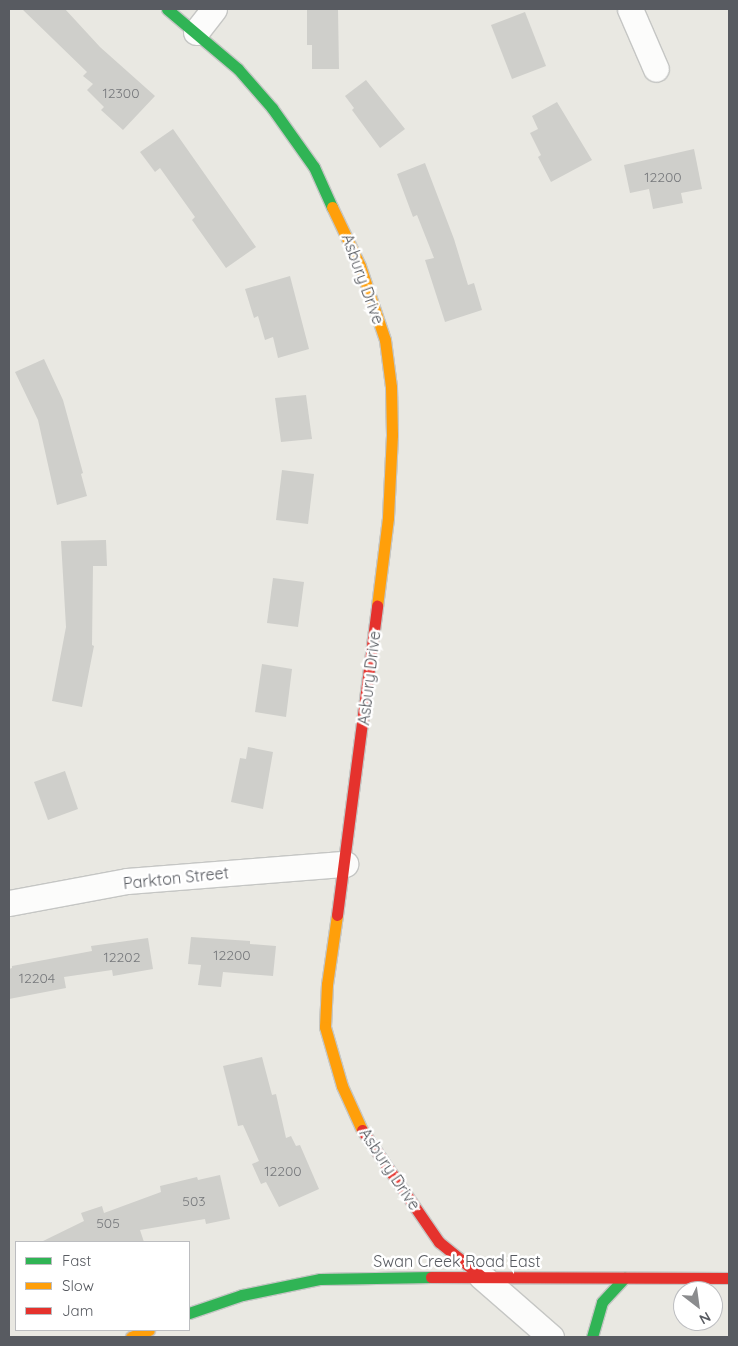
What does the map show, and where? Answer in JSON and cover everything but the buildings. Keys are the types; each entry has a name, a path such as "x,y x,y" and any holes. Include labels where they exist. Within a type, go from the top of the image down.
{"street":[{"name":"Asbury Drive","path":"167,9 238,69 272,108 314,167 360,266 385,340 391,387 392,436 388,518 346,864 327,984 325,1027 342,1086 365,1136 439,1242 550,1337"},
{"path":"196,32 214,9"},
{"path":"630,9 656,69"},
{"name":"Parkton Street","path":"9,903 127,882 346,864"},
{"name":"Swan Creek Road East","path":"190,1313 242,1295 320,1279 481,1276 729,1278"},
{"path":"592,1337 602,1302 624,1278"},
{"path":"131,1337 146,1331"}],"traffic: fast":[{"path":"167,9 238,69 272,108 314,167 332,207"},
{"path":"190,1313 242,1295 320,1279 431,1277"},
{"path":"592,1337 602,1302 624,1278"}],"traffic: slow":[{"path":"332,207 360,266 385,340 391,387 392,435 388,518 377,606"},
{"path":"337,915 327,984 325,1027 342,1086 362,1130"},
{"path":"131,1337 146,1331"}],"traffic: jam":[{"path":"337,915 377,606"},
{"path":"362,1130 439,1242 481,1276"},
{"path":"431,1277 729,1278"}]}
